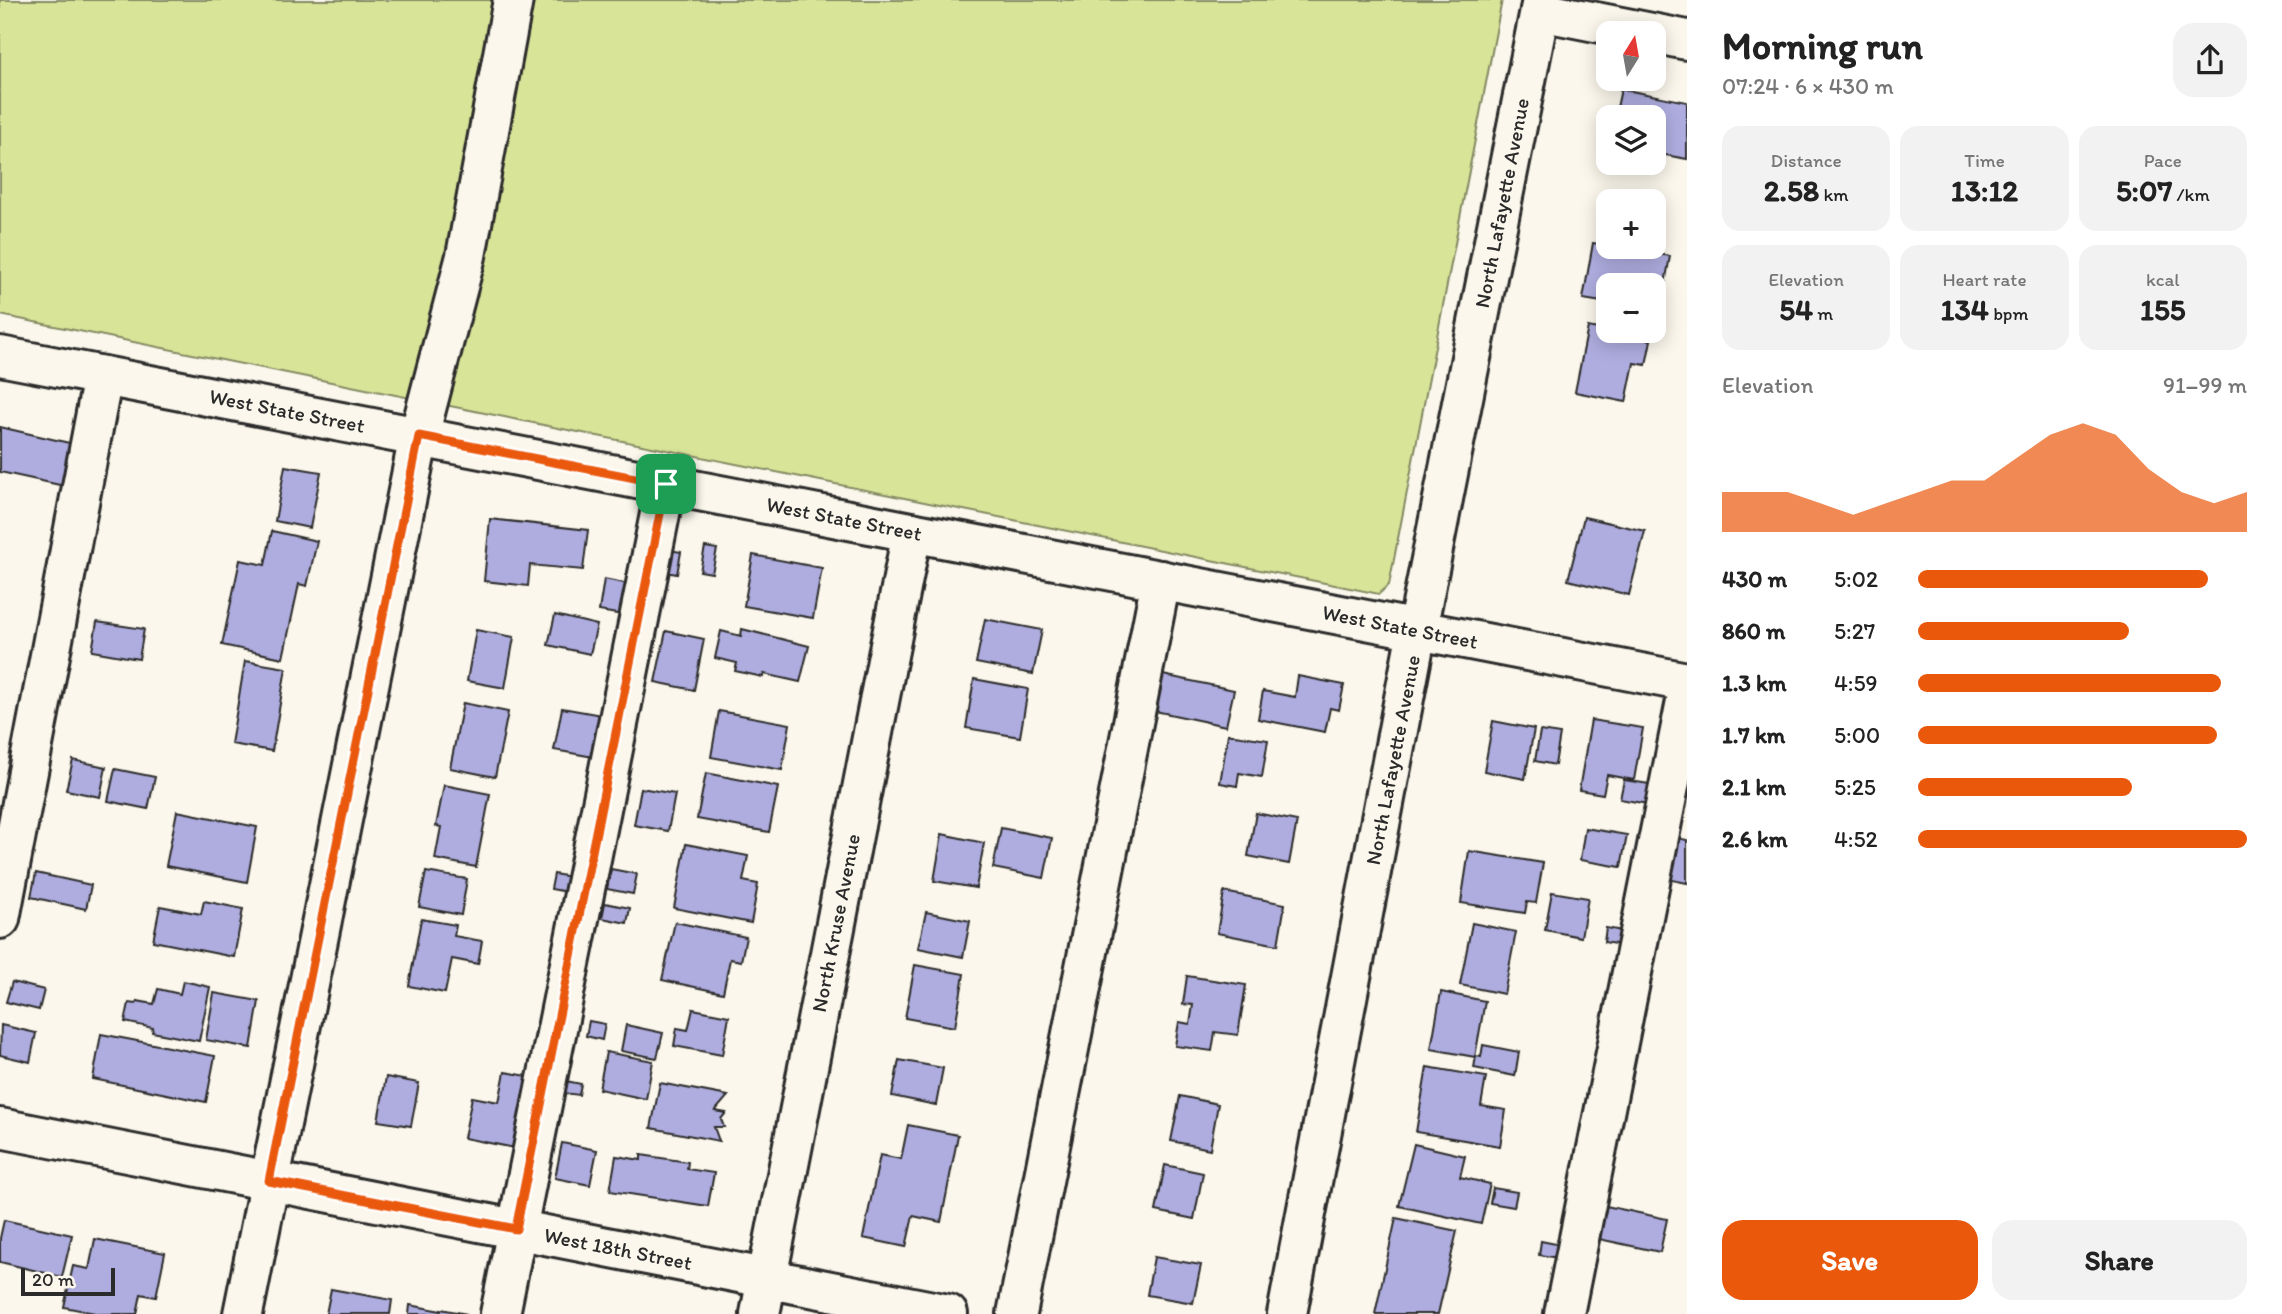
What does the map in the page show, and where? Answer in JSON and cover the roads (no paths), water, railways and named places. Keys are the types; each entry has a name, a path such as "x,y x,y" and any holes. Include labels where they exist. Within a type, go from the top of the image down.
{"street":[{"path":"243,1314 419,436 466,256 513,0"},
{"path":"1541,5 1687,40"},
{"name":"North Lafayette Avenue","path":"1287,1314 1417,630 1541,5"},
{"name":"West State Street","path":"0,356 1687,682"},
{"path":"0,919 103,376"},
{"path":"499,1314 666,484"},
{"name":"North Kruse Avenue","path":"763,1296 912,532"},
{"path":"1017,1314 1161,580"},
{"path":"1564,1314 1687,696"},
{"name":"West 18th Street","path":"0,1128 516,1229 763,1296 948,1314"}]}
